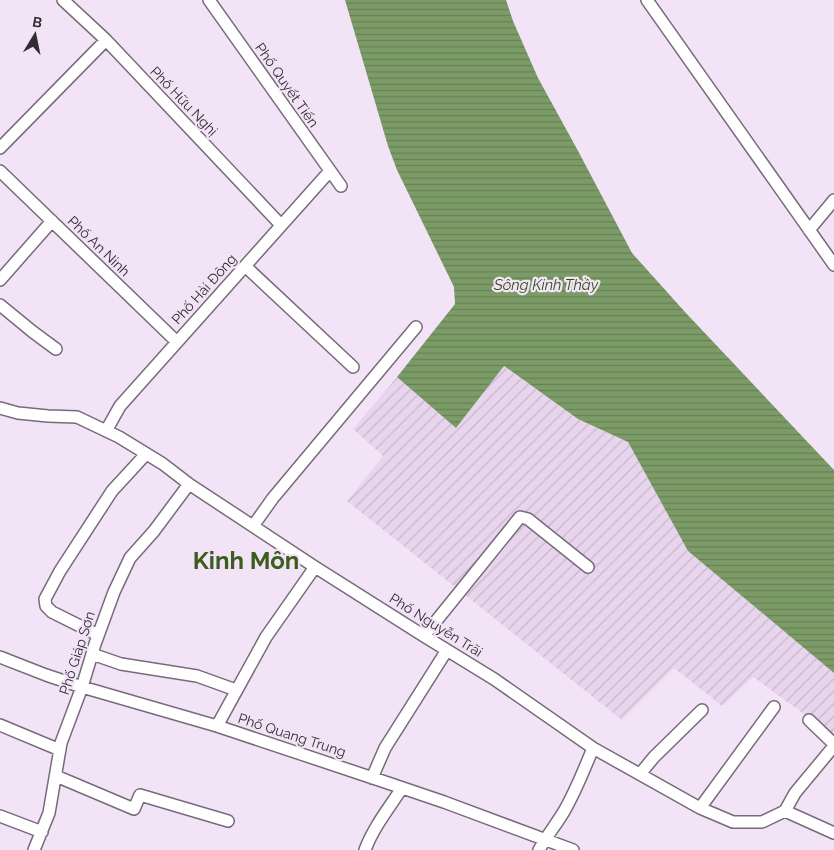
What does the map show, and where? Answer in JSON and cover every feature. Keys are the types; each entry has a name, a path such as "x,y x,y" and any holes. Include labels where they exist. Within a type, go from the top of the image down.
{"street":[{"name":"Phố Hữu Nghị","path":"63,0 106,40 281,225"},
{"name":"Phố Quyết Tiến","path":"209,0 340,186"},
{"path":"647,0 834,265"},
{"path":"0,148 106,40"},
{"name":"Phố An Ninh","path":"0,171 177,342"},
{"name":"Phố Hải Đông","path":"106,431 120,406 329,172"},
{"path":"809,230 834,200"},
{"path":"0,280 52,221"},
{"path":"245,266 353,367"},
{"path":"0,305 56,348"},
{"path":"253,526 273,498 416,326"},
{"name":"Phố Nguyễn Trãi","path":"0,408 33,415 76,417 119,437 163,464 189,484 315,567 494,679 594,748 700,808 732,822 762,822 785,810"},
{"path":"98,635 52,612 46,606 45,599 60,571 112,491 146,454"},
{"name":"Phố Giáp Sơn","path":"34,850 49,813 61,743 114,592 130,558 189,484"},
{"path":"424,636 520,517 528,519 588,567"},
{"path":"217,726 266,637 315,567"},
{"path":"372,778 385,748 447,650"},
{"path":"92,654 122,664 196,676 236,690"},
{"name":"Phố Quang Trung","path":"0,658 82,687 217,726 444,802 573,850"},
{"path":"700,808 774,708"},
{"path":"640,774 654,757 702,710"},
{"path":"809,720 834,745 795,793 785,810 834,833"},
{"path":"0,725 60,750"},
{"path":"539,850 574,794 594,748"},
{"path":"56,776 134,809 140,795 228,821"},
{"path":"365,850 374,831 402,788"},
{"path":"0,816 42,832"}],"shaded area":[{"path":"503,366 578,419 628,442 688,551 834,673 834,736 753,677 722,706 674,668 622,720 347,501 383,456 353,429 397,377 456,427"}],"water":[{"name":"Sông Kinh Thầy","path":"345,0 506,0 538,78 632,253 834,470 834,673 688,551 628,442 578,419 504,366 456,428 397,377 455,304 454,287 397,170 388,146"}],"district":[{"name":"Kinh Môn","path":"246,561"}]}
